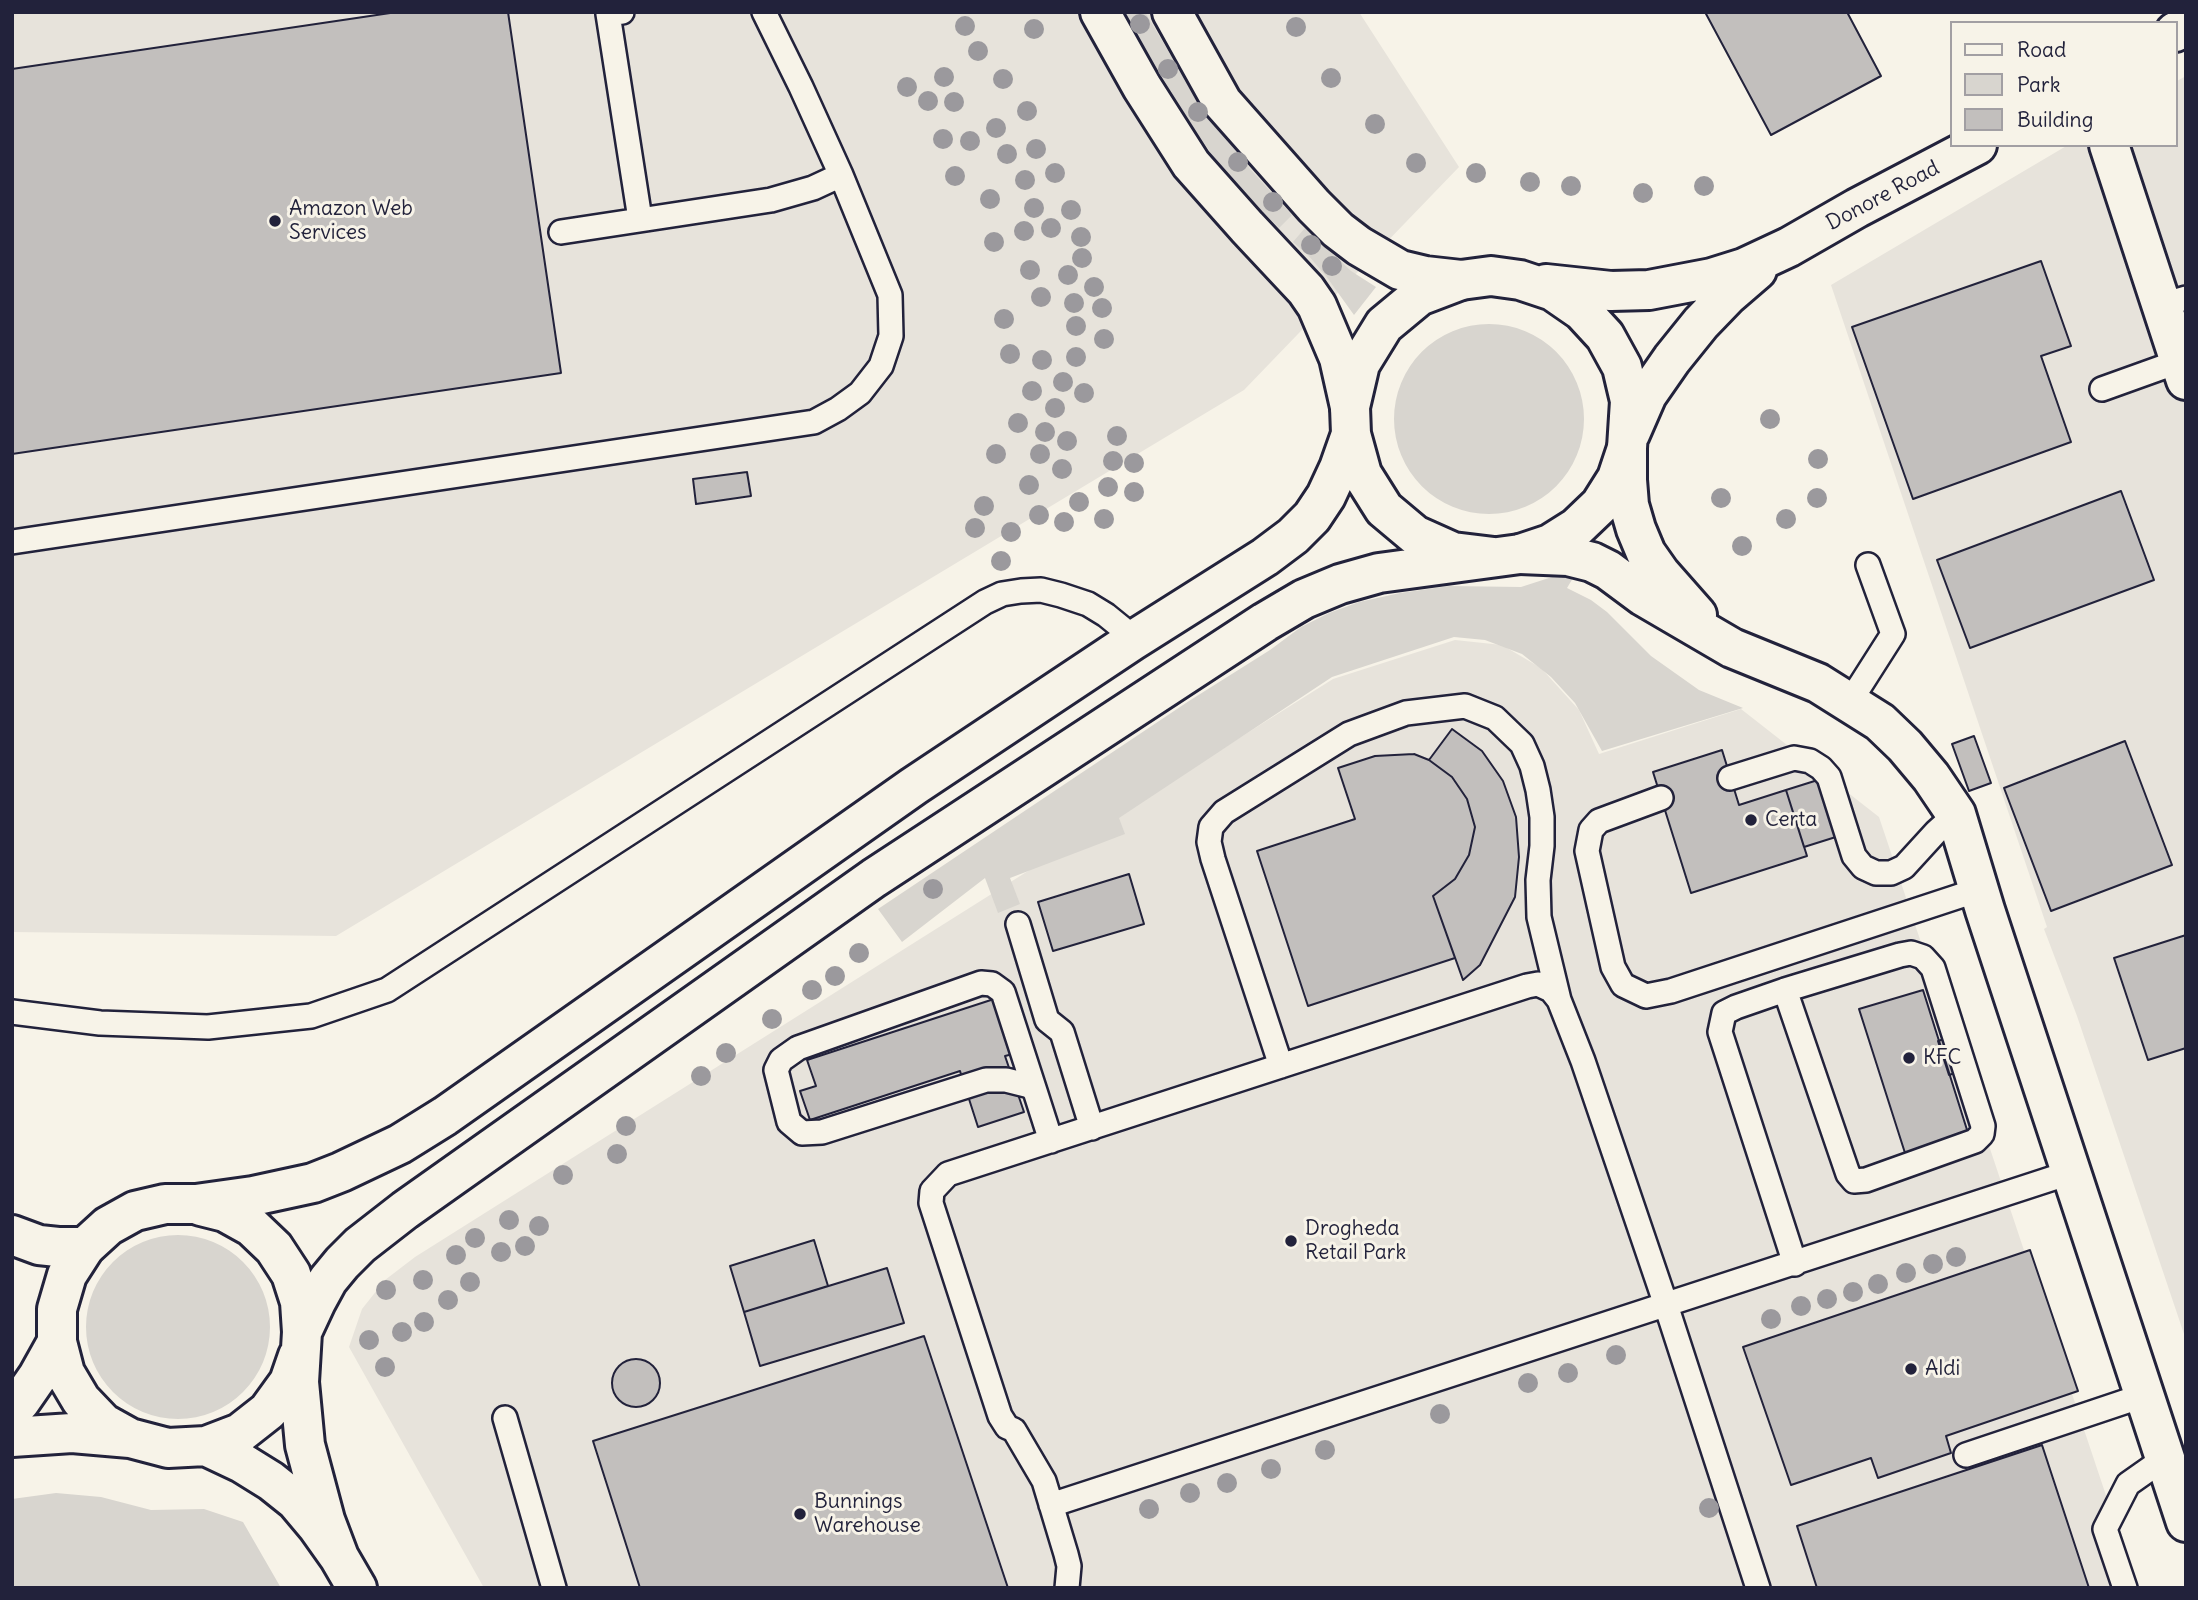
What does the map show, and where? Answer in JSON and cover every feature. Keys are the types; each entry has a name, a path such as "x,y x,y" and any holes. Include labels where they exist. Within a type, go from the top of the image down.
{"main road":[{"path":"1100,12 1142,87 1191,163 1307,290 1317,306 1339,358 1362,474 1384,509 1415,535 1453,552 1507,556 1568,556 1592,562 1608,570 1643,596 1732,648 1818,683 1880,722 1931,777 1955,814 2186,1522"},
{"path":"1172,12 1222,102 1338,230 1359,247 1400,270 1461,280"},
{"name":"Donore Road","path":"1520,280 1611,291 1648,290 1712,278 1744,268 1789,247 1973,147"},
{"path":"2110,147 2174,301 2183,371"},
{"name":"Donore Road","path":"1628,442 1647,395 1701,323 1728,295 1789,247"},
{"path":"130,1438 103,1423 81,1400 65,1373 57,1342 57,1308 66,1275 85,1247 108,1226 135,1211 165,1204 196,1204 276,1192 313,1183 400,1144 914,786 1265,557 1293,536 1312,517 1326,496 1339,468 1360,364 1384,325 1419,296 1461,280 1491,276 1520,280 1553,291 1582,311 1605,336 1622,367 1630,401 1627,481 1629,505 1646,553 1677,594 1732,648"},
{"path":"12,1437 72,1433 130,1438 168,1448 206,1446 240,1433 268,1411 289,1382 301,1340 328,1280 360,1245 387,1223 874,878 1265,621 1304,599 1340,584 1379,573 1507,556 1550,544 1577,527 1600,505 1617,478 1628,442"},
{"path":"196,1204 225,1212 252,1227 274,1248 290,1273 300,1302 300,1392 305,1444 325,1520 348,1572"},
{"path":"12,1236 39,1245 85,1247"},
{"path":"12,1409 38,1376 57,1342"},
{"path":"206,1446 242,1463 296,1501 317,1526 348,1572"}],"lane":[{"path":"622,12 608,14 640,219"},
{"path":"12,542 814,422 838,409 860,393 881,366 891,336 890,295 841,175 764,12"},
{"path":"561,232 771,200 813,188 841,175"},
{"path":"2102,389 2183,371"},
{"path":"1849,703 1893,634 1868,565"},
{"path":"12,1012 100,1023 208,1027 311,1016 387,990 985,601 1002,594 1021,591 1041,590 1061,595 1088,604 1106,615 1122,628 1132,642"},
{"path":"1281,1066 1213,859 1209,842 1211,827 1224,813 1349,734 1406,713 1465,706 1495,718 1522,744 1532,766 1542,827 1538,880 1539,917 1559,1000 1583,1061 1666,1305 1758,1588"},
{"path":"1730,778 1794,758 1810,761 1821,768 1829,777 1854,856 1863,867 1876,873 1891,873 1904,867 1955,814"},
{"path":"1661,798 1599,821 1591,830 1587,851 1613,967 1623,985 1646,996 1671,991 1978,890"},
{"path":"1018,923 1047,1020 1062,1032 1093,1128"},
{"path":"1785,990 1848,1174 1854,1181 1866,1180 1975,1141 1982,1134 1983,1126 1933,968 1923,957 1912,953 1900,955 1785,990 1724,1013 1720,1032 1795,1264"},
{"path":"1035,1091 1023,1083 986,1080 822,1132 802,1133 789,1122 776,1070 781,1059 798,1048 981,983 992,984 1003,992 1035,1091 1051,1141"},
{"path":"1067,1588 1069,1566 1044,1481 1014,1430 1007,1427 1000,1416 931,1203 932,1191 948,1174 1527,986 1538,984 1551,990 1559,1000"},
{"path":"1051,1505 2072,1172"},
{"path":"1966,1455 2145,1395"},
{"path":"505,1418 554,1588"},
{"path":"2124,1588 2105,1529 2128,1484 2165,1458"}],"shaded area":[{"path":"12,12 1359,12 1459,167 1244,390 336,936 12,932"},
{"path":"2186,76 2186,1340 2077,1016 2044,929 2047,927 1831,285 2065,147 2177,147 2177,81"},
{"name":"Drogheda Retail Park","path":"1455,640 1502,645 1541,668 1579,710 1599,754 1741,709 1879,817 2137,1588 484,1588 349,1347 362,1309 385,1280 415,1257 1333,679"}],"green space":[{"path":"1124,12 1145,12 1192,91 1250,169 1292,215 1279,228 1216,160 1164,86"},
{"path":"1305,228 1351,271 1376,287 1354,315 1326,276 1293,242"},
{"path":"1489,324 1525,331 1556,352 1577,383 1584,419 1577,455 1556,486 1525,507 1489,514 1453,507 1422,486 1401,455 1394,419 1401,383 1422,352 1453,331"},
{"path":"1552,577 1573,578 1567,588 1607,612 1651,656 1699,690 1743,708 1602,751 1575,703 1551,677 1522,654 1485,640 1454,637 1332,677 1119,818 1125,834 1010,878 1020,904 998,913 985,878 902,942 878,909 1301,627 1329,613 1359,602 1400,593 1449,586 1521,587"},
{"path":"178,1235 213,1242 243,1262 263,1292 270,1327 263,1362 243,1392 213,1412 178,1419 143,1412 113,1392 93,1362 86,1327 93,1292 113,1262 143,1242"},
{"path":"56,1493 101,1497 151,1510 204,1509 243,1522 281,1588 12,1588 12,1499"}],"building":[{"name":"Amazon Web Services","path":"397,12 508,12 561,373 12,454 12,69"},
{"path":"1705,12 1847,12 1881,76 1771,135"},
{"path":"2041,261 2071,346 2041,356 2071,442 1913,499 1852,327"},
{"path":"747,472 751,496 696,504 693,479"},
{"path":"2121,491 2154,580 1970,648 1937,560"},
{"path":"1452,729 1482,751 1503,781 1516,817 1519,857 1515,897 1480,965 1463,980 1433,896 1455,879 1469,855 1475,827 1467,799 1452,777 1429,760"},
{"path":"1974,736 1991,783 1969,791 1952,744"},
{"path":"2125,741 2172,865 2051,911 2004,788"},
{"path":"1722,750 1739,805 1786,790 1807,856 1691,893 1653,772"},
{"path":"1414,754 1429,760 1452,777 1467,799 1475,827 1469,855 1455,879 1433,896 1455,958 1308,1006 1257,851 1355,819 1338,768 1375,756"},
{"path":"1821,779 1839,836 1804,847 1786,790"},
{"path":"1129,874 1144,924 1053,951 1038,902"},
{"path":"2186,935 2186,1048 2148,1060 2114,958"},
{"name":"KFC","path":"1923,990 1968,1133 1905,1153 1859,1009"},
{"path":"994,999 1013,1054 1005,1056 1024,1112 978,1127 960,1071 810,1120 800,1091 816,1086 807,1060"},
{"path":"1966,1032 1977,1066 1949,1075 1938,1041"},
{"path":"814,1240 828,1286 744,1312 730,1266"},
{"name":"Aldi","path":"2030,1250 2078,1391 1946,1436 1951,1453 1878,1478 1871,1458 1791,1485 1743,1347"},
{"path":"887,1268 904,1323 760,1366 744,1312"},
{"name":"Bunnings Warehouse","path":"924,1336 1008,1588 640,1588 593,1441"},
{"path":"636,1359 653,1366 660,1383 653,1400 636,1407 619,1400 612,1383 619,1366"},
{"path":"2042,1445 2089,1588 1817,1588 1797,1526"}],"place":[{"name":"Amazon Web Services","path":"275,221"},
{"name":"Certa","path":"1751,820"},
{"name":"KFC","path":"1909,1058"},
{"name":"Drogheda Retail Park","path":"1291,1241"},
{"name":"Aldi","path":"1911,1369"},
{"name":"Bunnings Warehouse","path":"800,1514"}]}
